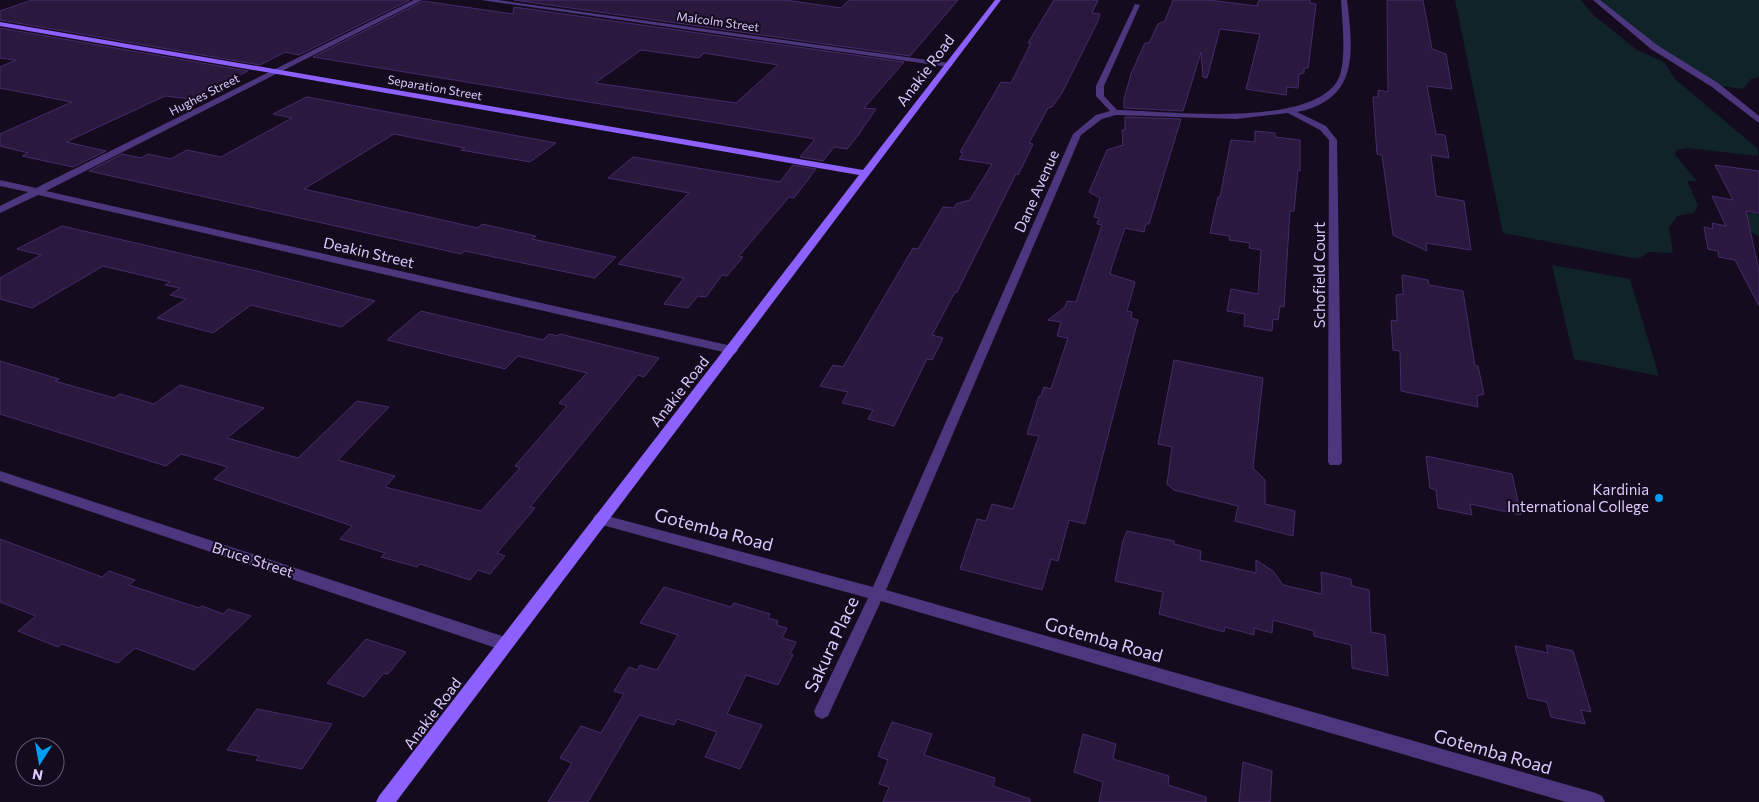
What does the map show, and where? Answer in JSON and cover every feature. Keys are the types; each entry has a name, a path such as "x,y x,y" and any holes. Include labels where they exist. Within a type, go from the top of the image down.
{"main road":[{"name":"Anakie Road","path":"385,802 998,0"},
{"name":"Separation Street","path":"0,24 866,173"}],"street":[{"name":"Hughes Street","path":"0,210 419,0"},
{"name":"Malcolm Street","path":"484,0 949,65"},
{"name":"Dane Avenue","path":"876,594 1077,134 1099,117 1115,112 1232,116 1290,111 1318,102 1334,91 1342,82 1346,41 1344,0"},
{"path":"1596,0 1654,47 1715,85 1758,107"},
{"path":"1115,112 1100,96 1100,86 1137,5"},
{"path":"1715,85 1759,120"},
{"name":"Schofield Court","path":"1290,111 1323,128 1333,140 1336,462"},
{"name":"Deakin Street","path":"0,183 732,350"},
{"name":"Bruce Street","path":"0,476 505,644"},
{"name":"Gotemba Road","path":"600,519 876,594 1596,802"},
{"name":"Sakura Place","path":"822,711 876,594"}],"green space":[{"path":"1455,0 1581,0 1592,14 1637,50 1664,62 1675,79 1758,149 1758,156 1688,148 1676,150 1675,155 1697,181 1687,181 1698,205 1694,213 1677,216 1669,228 1673,253 1649,252 1638,259 1503,233"},
{"path":"1596,0 1759,0 1759,77 1751,79 1743,89 1715,85 1654,47"},
{"path":"1726,212 1759,213 1759,236 1721,216"},
{"path":"1552,265 1630,279 1659,376 1574,359"}],"building":[{"path":"32,0 410,0 299,55 285,52 260,65 0,20 0,11"},
{"path":"514,0 785,0 841,8 849,0 958,0 910,56"},
{"path":"1054,0 1098,0 1092,13 1100,14 1097,23 1062,93 1052,107 1048,108 1029,143 1033,144 1018,175 1016,174 957,292 955,292 932,335 943,338 932,360 927,359 894,426 868,419 873,410 842,403 848,392 820,386 833,365 843,367 913,248 918,249 943,207 954,208 956,204 970,200 992,164 959,159 963,153 960,152 1001,82 1011,83 1031,43 1028,43"},
{"path":"1173,0 1208,0 1257,6 1259,0 1310,0 1310,3 1316,4 1308,68 1304,68 1304,73 1299,74 1298,88 1287,87 1286,95 1246,89 1260,34 1220,29 1207,78 1203,77 1201,52 1183,111 1124,108 1124,99 1131,74 1145,43 1149,43 1158,24 1165,21"},
{"path":"1387,0 1423,0 1432,49 1446,54 1452,89 1427,86 1436,134 1445,135 1449,158 1431,155 1436,196 1464,201 1471,250 1426,243 1427,251 1393,235 1382,155 1377,154 1373,97 1378,97 1378,90 1388,92"},
{"path":"423,1 513,14 514,7 904,62 864,108 876,109 847,149 834,147 823,161 800,157 815,139 313,57","holes":["641,50 699,58 704,53 778,65 736,103 595,83"]},
{"path":"0,28 248,71 191,99 165,96 66,142 106,151 73,167 22,156 28,153 0,146 0,134 72,102 0,88 0,67 16,60 0,58"},
{"path":"307,97 556,143 530,162 461,150 465,148 394,134 304,189 478,228 482,224 536,236 532,239 616,257 595,278 465,251 461,254 89,171 122,154 141,158 148,154 171,159 187,150 221,157 292,118 273,114"},
{"path":"1125,117 1181,119 1149,224 1146,224 1144,232 1125,228 1110,274 1135,282 1127,311 1132,312 1131,318 1138,320 1085,524 1069,520 1058,561 1051,559 1042,590 960,569 977,519 986,521 992,504 1013,509 1039,436 1027,434 1039,396 1041,396 1044,387 1051,389 1068,338 1057,336 1061,322 1048,320 1065,307 1067,301 1076,302 1102,225 1097,224 1099,218 1094,217 1100,198 1089,192 1107,150 1123,145 1122,130 1125,130"},
{"path":"1255,131 1275,133 1275,137 1300,140 1300,171 1298,170 1294,211 1290,211 1284,307 1280,306 1278,320 1273,319 1272,331 1244,326 1245,314 1227,311 1231,289 1258,294 1261,250 1249,248 1250,243 1229,240 1230,236 1210,233 1218,197 1220,197 1231,140 1255,142"},
{"path":"633,157 780,182 793,165 816,169 794,198 789,197 739,256 743,257 727,276 722,275 706,297 698,296 688,308 664,304 684,278 618,264 689,193 608,178"},
{"path":"1715,165 1759,171 1759,213 1746,211 1759,271 1759,306 1735,260 1719,257 1718,251 1708,249 1704,227 1713,229 1712,223 1726,226 1712,196 1733,200"},
{"path":"62,226 261,272 375,301 341,327 251,305 213,333 157,318 186,299 170,295 180,288 165,285 170,282 103,266 32,308 0,299 0,278 41,255 17,249"},
{"path":"1402,275 1428,280 1429,285 1463,291 1475,366 1478,366 1484,394 1477,396 1478,407 1401,391 1400,351 1393,350 1391,320 1397,321 1396,295 1403,294"},
{"path":"421,311 543,340 549,334 558,336 560,334 659,358 644,377 638,375 530,507 535,508 497,553 505,556 490,574 478,570 470,580 420,564 417,567 381,557 385,553 340,539 352,526 214,479 228,467 181,454 166,466 0,414 0,361 59,379 55,381 114,398 120,394 154,404 180,385 264,408 227,438 298,458 357,401 389,407 338,460 395,476 385,487 481,511 520,468 515,466 567,406 559,403 587,373 518,356 505,369 387,340"},
{"path":"1174,360 1263,378 1253,468 1265,480 1265,504 1295,511 1293,536 1235,521 1238,506 1174,490 1167,484 1172,447 1158,444"},
{"path":"1426,456 1512,474 1521,515 1470,504 1472,515 1438,508 1436,490 1430,488"},
{"path":"1127,531 1174,541 1174,544 1201,551 1200,560 1256,573 1256,560 1273,571 1283,585 1322,594 1321,572 1351,579 1352,586 1369,590 1371,632 1385,635 1388,676 1352,668 1351,645 1314,636 1314,631 1273,620 1272,633 1254,628 1254,635 1225,627 1224,632 1159,614 1163,592 1115,581 1123,541"},
{"path":"0,539 102,577 109,571 135,580 129,585 199,608 202,606 223,614 228,609 251,616 194,670 135,648 118,663 62,644 58,647 18,631 36,616 0,602"},
{"path":"664,587 731,607 734,603 770,614 768,618 778,621 776,625 787,628 782,638 796,642 790,654 793,655 778,685 746,675 727,714 762,725 740,769 705,757 717,732 677,719 674,725 639,715 588,802 548,802 572,763 560,758 581,726 601,733 624,694 614,691 629,667 637,670 640,665 657,670 678,635 640,623"},
{"path":"366,639 406,652 388,674 384,673 364,697 327,683"},
{"path":"1546,645 1573,651 1591,712 1581,710 1585,724 1551,717 1547,702 1528,698 1515,646 1548,653"},
{"path":"257,709 332,724 302,769 256,760 259,756 227,750"},
{"path":"892,722 932,734 924,755 995,778 993,786 1030,799 1030,802 883,802 889,787 879,784 888,760 878,756"},
{"path":"1083,734 1116,744 1113,759 1169,776 1168,785 1206,797 1206,802 1099,802 1103,782 1074,772"},
{"path":"1243,762 1272,771 1270,802 1239,802"}],"place":[{"name":"Kardinia International College","path":"1659,498"}]}
